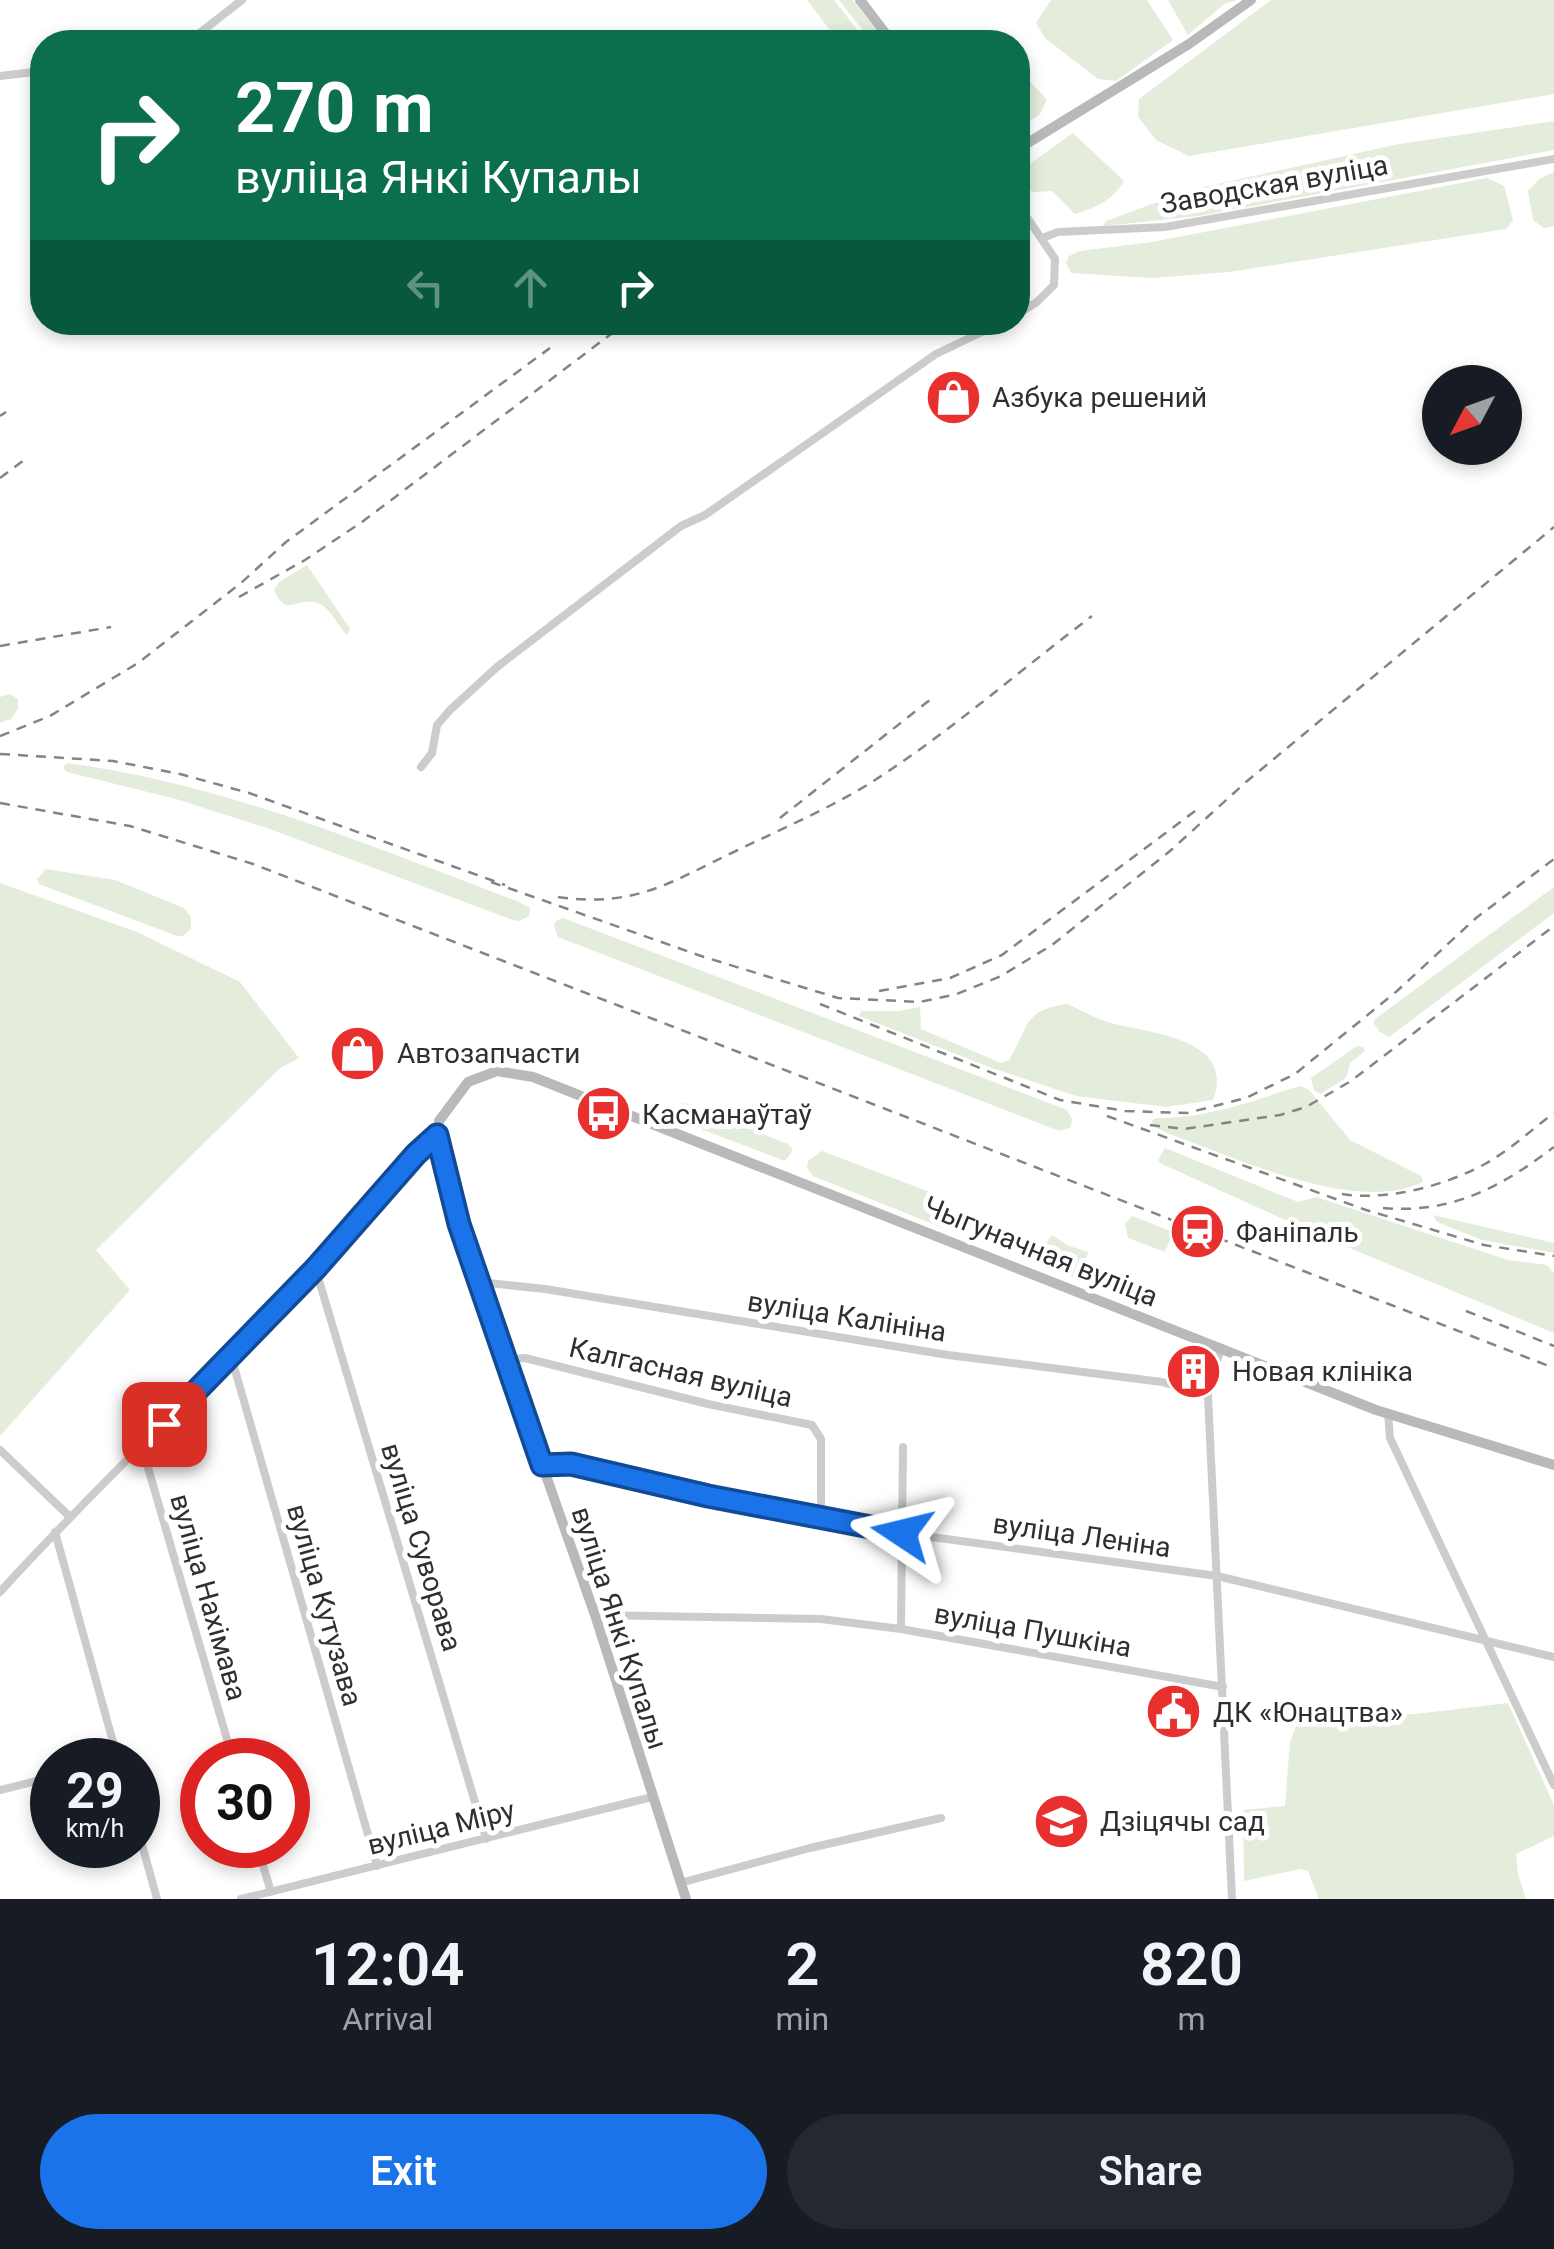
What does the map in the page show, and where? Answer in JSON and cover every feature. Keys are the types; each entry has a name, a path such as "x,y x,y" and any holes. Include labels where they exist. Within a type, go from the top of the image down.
{"street":[{"path":"203,30 242,0"},
{"path":"860,0 883,30"},
{"path":"1030,142 1189,44 1251,0"},
{"path":"0,76 30,73"},
{"name":"Заводская вуліца","path":"1042,238 1058,232 1164,227 1554,158"},
{"path":"1030,221 1055,259 1054,285 1030,306"},
{"path":"421,767 432,753 437,725 450,710 551,624 681,526 705,514 905,374 976,335"},
{"name":"Чыгуначная вуліца","path":"437,1135 445,1109 468,1082 490,1072 514,1072 666,1128 1388,1414 1554,1464"},
{"path":"0,1592 316,1268 437,1135"},
{"name":"вуліца Янкі Купалы","path":"437,1135 459,1224 595,1614 686,1899"},
{"name":"вуліца Суворава","path":"316,1268 486,1839"},
{"name":"вуліца Калініна","path":"478,1282 545,1288 948,1355 1162,1382 1208,1396"},
{"path":"1222,1348 1209,1380 1208,1396 1232,1899"},
{"name":"вуліца Кутузава","path":"231,1356 377,1866"},
{"name":"Калгасная вуліца","path":"504,1360 525,1358 708,1404 812,1425 821,1440 821,1518"},
{"path":"1388,1414 1390,1438 1554,1784"},
{"path":"901,1629 902,1447"},
{"name":"вуліца Нахімава","path":"142,1448 227,1738"},
{"path":"0,1450 70,1517"},
{"name":"вуліца Леніна","path":"542,1465 571,1464 708,1496 902,1533 1217,1576 1554,1657"},
{"path":"55,1532 112,1738"},
{"name":"вуліца Пушкіна","path":"595,1614 822,1619 901,1629 1224,1687"},
{"path":"0,1790 30,1783"},
{"name":"вуліца Міру","path":"241,1899 652,1797"},
{"path":"680,1883 942,1818"},
{"path":"148,1868 157,1899"},
{"path":"264,1868 271,1892"}],"green space":[{"path":"807,0 834,0 858,30 830,30"},
{"path":"839,0 853,0 876,30 863,30"},
{"path":"1051,0 1147,0 1173,40 1116,81 1098,79 1045,38 1036,23"},
{"path":"1168,0 1238,0 1224,4 1188,35"},
{"path":"1271,0 1554,0 1554,94 1189,156 1156,140 1138,117 1139,99"},
{"path":"1030,81 1047,100 1040,114 1030,121"},
{"path":"1554,121 1554,150 1199,216 1103,226 1106,221 1190,190 1399,144"},
{"path":"1073,133 1124,181 1103,202 1075,214 1052,191 1032,192 1031,163"},
{"path":"1554,172 1554,226 1544,228 1533,220 1528,191 1539,179"},
{"path":"1487,178 1504,186 1513,220 1506,229 1229,272 1152,278 1071,273 1066,263 1069,256 1080,251 1152,242"},
{"path":"307,565 350,629 347,635 318,603 288,605 279,599 274,590 279,582"},
{"path":"10,694 18,699 18,709 11,719 0,723 0,697"},
{"path":"67,763 183,786 297,819 519,902 530,908 529,916 513,920 267,828 176,799 67,772 63,768"},
{"path":"46,869 115,880 184,908 191,917 191,929 177,936 39,884 37,879"},
{"path":"0,883 137,932 240,982 299,1058 280,1068 96,1250 130,1290 0,1436"},
{"path":"1554,887 1554,913 1389,1037 1380,1032 1375,1019"},
{"path":"563,918 1067,1110 1071,1127 1059,1131 558,937 554,926"},
{"path":"1067,1004 1105,1021 1166,1035 1201,1051 1212,1063 1217,1079 1213,1100 1166,1107 1076,1096 859,1016 861,1011 920,1007 921,1029 1001,1063 1009,1060 1034,1016"},
{"path":"1357,1046 1365,1051 1350,1063 1346,1078 1320,1094 1314,1090 1311,1078"},
{"path":"1300,1086 1309,1090 1350,1140 1421,1176 1423,1182 1395,1190 1364,1192 1330,1187 1260,1168 1153,1126 1156,1118 1212,1112"},
{"path":"685,1103 788,1144 793,1150 785,1161 677,1120 676,1108"},
{"path":"1165,1148 1298,1202 1316,1197 1508,1260 1547,1265 1554,1273 1554,1333 1316,1234 1162,1164 1158,1160"},
{"path":"822,1151 935,1194 947,1206 951,1222 943,1228 813,1176 807,1168 808,1161"},
{"path":"1433,1215 1554,1243 1554,1253 1482,1240 1437,1222"},
{"path":"1132,1216 1173,1232 1165,1252 1128,1238 1125,1224"},
{"path":"1052,1235 1089,1252 1075,1278 1025,1254 1030,1241 1046,1243"},
{"path":"1508,1703 1554,1805 1554,1836 1516,1854 1526,1899 1319,1899 1308,1871 1301,1869 1244,1881 1243,1810 1285,1806 1290,1742 1298,1721 1331,1715 1415,1714"}],"railway":[{"path":"239,597 362,522 610,335"},
{"path":"0,736 50,716 138,663 241,583 286,542 550,348"},
{"path":"0,416 6,412"},
{"path":"0,478 24,460"},
{"path":"491,882 704,957 838,998 920,1002 957,994 1001,976 1052,945 1170,851 1246,782 1554,527"},
{"path":"558,897 610,899 653,889 836,803 924,746 1092,616"},
{"path":"0,646 111,627"},
{"path":"780,818 931,699"},
{"path":"0,754 113,761 180,774 249,793 505,885"},
{"path":"0,803 130,826 253,864 1554,1368"},
{"path":"879,991 950,978 1002,955 1199,808"},
{"path":"820,1004 1060,1100 1125,1111 1187,1113 1246,1098 1295,1074 1397,991 1476,918 1554,859"},
{"path":"1150,1125 1184,1129 1280,1115 1306,1107 1351,1081 1554,926"},
{"path":"1342,1194 1397,1193 1452,1179 1494,1158 1554,1113"},
{"path":"1107,1116 1366,1210 1484,1245 1554,1256"},
{"path":"1383,1208 1431,1207 1474,1195 1515,1174 1554,1147"},
{"path":"1466,1311 1554,1346"}],"place":[{"name":"Азбука решений","path":"953,397"},
{"name":"Автозапчасти","path":"358,1053"},
{"name":"Касманаўтаў","path":"603,1114"},
{"name":"Фаніпаль","path":"1197,1232"},
{"name":"Новая клініка","path":"1193,1371"},
{"name":"ДК «Юнацтва»","path":"1174,1712"},
{"name":"Дзіцячы сад","path":"1061,1821"}],"route":[{"path":"164,1424 316,1268 437,1135 459,1224 542,1465 571,1464 708,1496 902,1533"}]}
